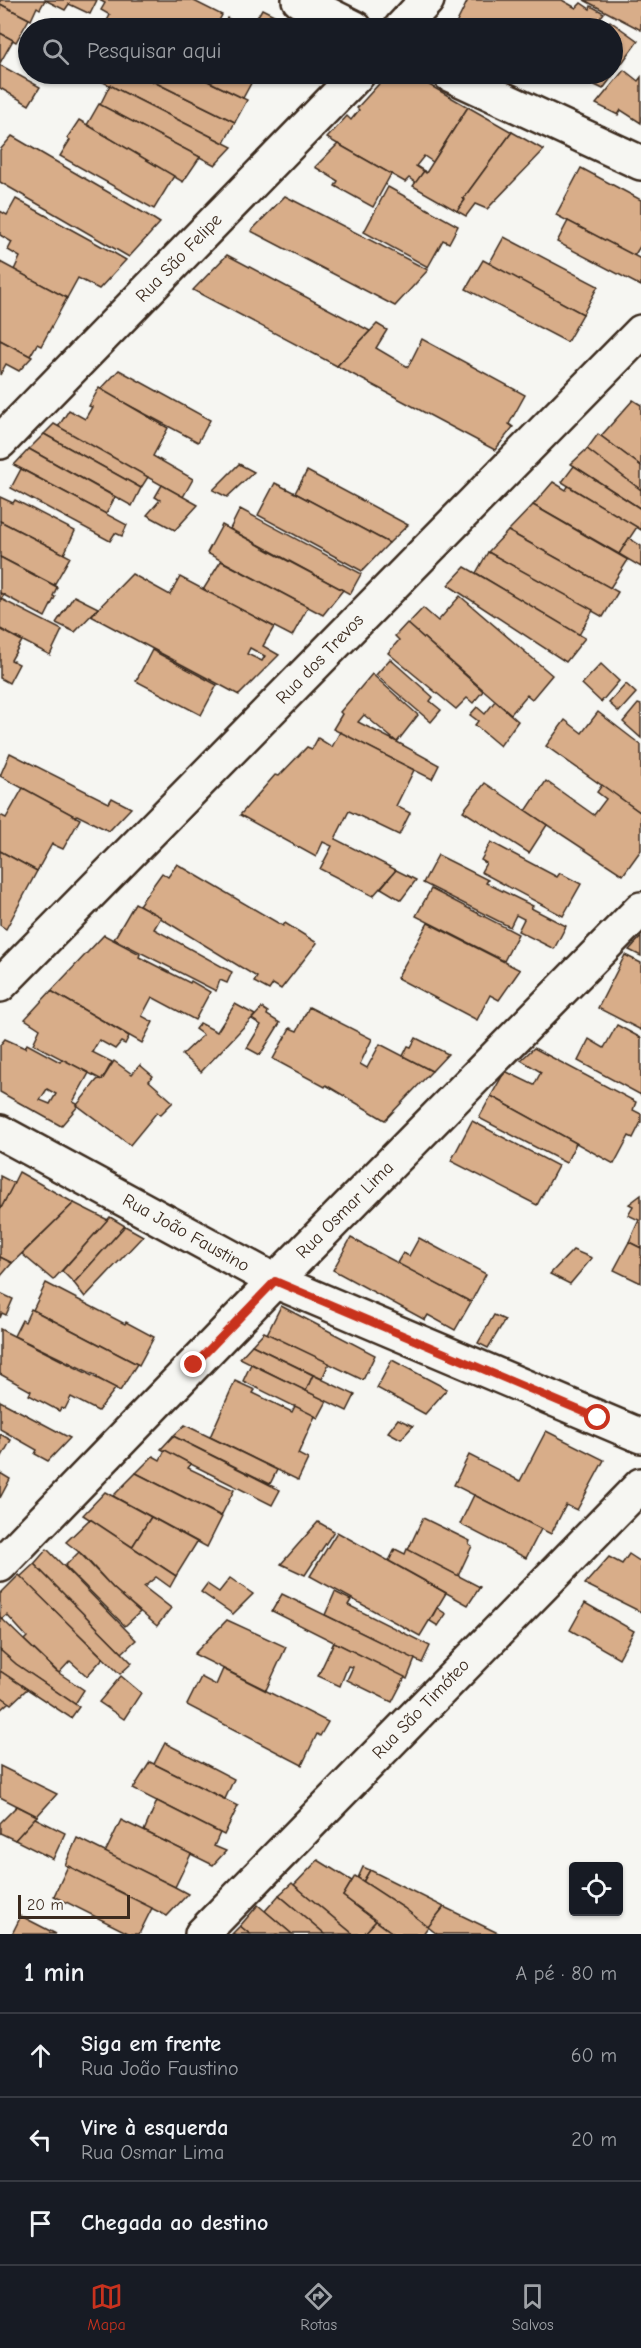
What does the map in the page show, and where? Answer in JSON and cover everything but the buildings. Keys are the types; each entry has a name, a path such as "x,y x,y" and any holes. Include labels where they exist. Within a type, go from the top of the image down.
{"street":[{"path":"299,0 335,18"},
{"path":"410,18 427,0"},
{"name":"Rua São Felipe","path":"0,442 348,84"},
{"path":"471,84 641,163"},
{"name":"Rua dos Trevos","path":"0,986 641,332"},
{"name":"Rua Osmar Lima","path":"0,1564 641,909"},
{"name":"Rua João Faustino","path":"0,1132 275,1281 641,1436"},
{"name":"Rua São Timóteo","path":"202,1934 641,1485"}],"route":[{"path":"194,1365 275,1281 598,1418"}]}
